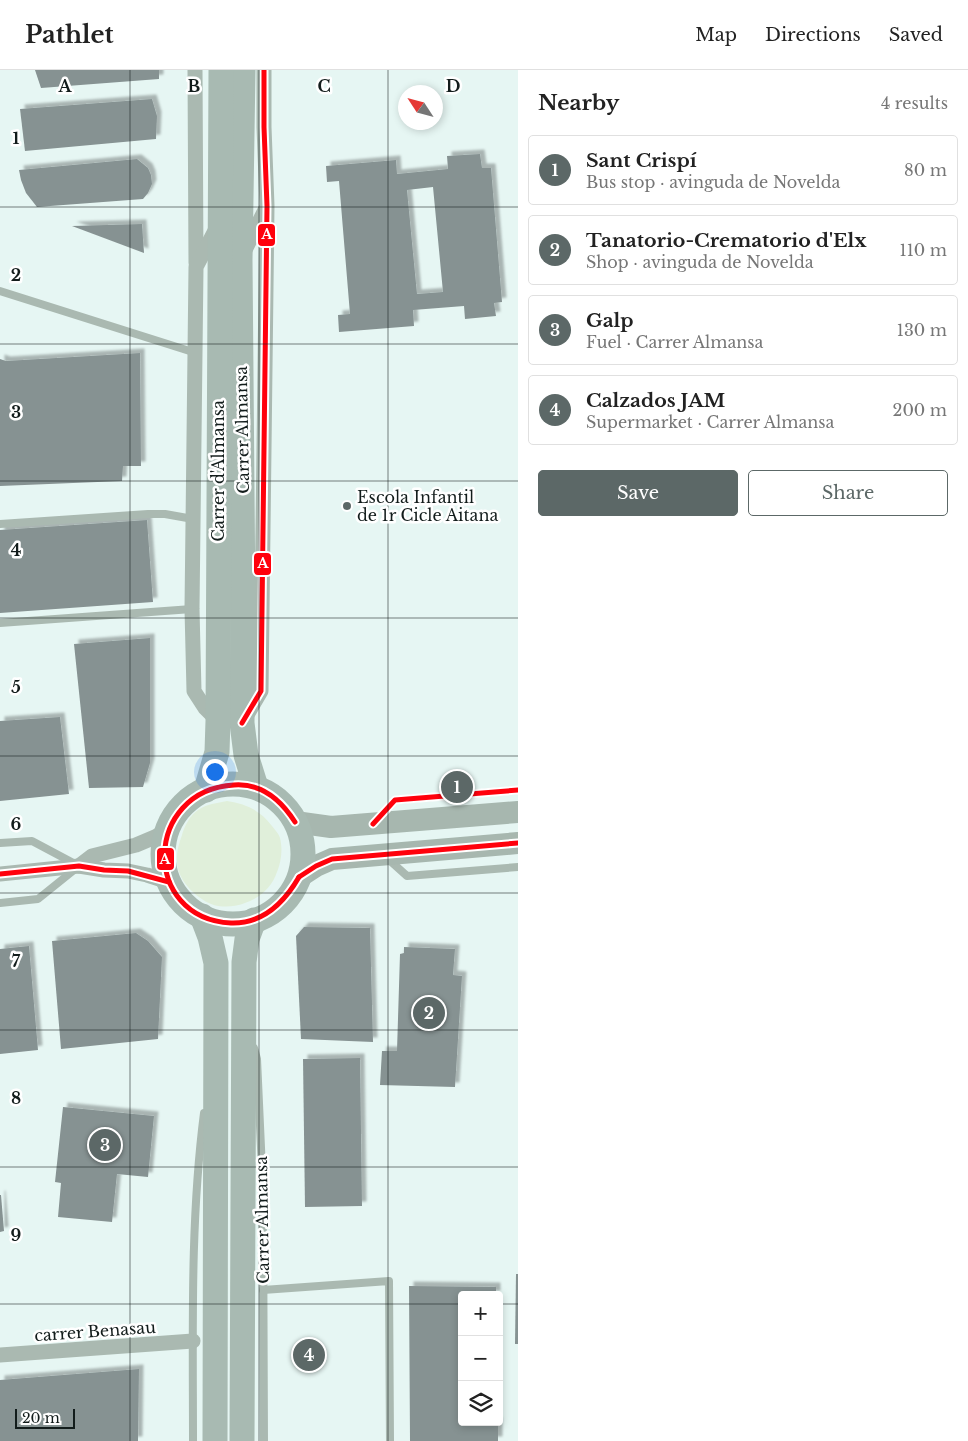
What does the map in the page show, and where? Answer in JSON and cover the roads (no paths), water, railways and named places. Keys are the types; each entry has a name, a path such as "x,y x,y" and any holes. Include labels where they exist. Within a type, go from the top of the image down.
{"main road":[{"name":"Carrer d'Almansa","path":"206,790 217,752 230,722 220,221 221,70"},
{"name":"Carrer Almansa","path":"243,70 240,260 243,605 230,722 246,755 256,788"},
{"path":"227,784 246,785 256,788 270,794 284,805 295,822 301,836 303,850 299,877 291,893 279,906 268,914 254,920 244,923 228,923 202,916 180,900 169,882 164,857 166,836 172,820 182,806 194,796 206,790 227,784"},
{"path":"295,822 331,827 518,812"},
{"path":"299,877 316,866 332,859 518,843"},
{"path":"202,916 210,937 216,963 215,1441"},
{"name":"Carrer Almansa","path":"242,1441 244,962 248,938 254,920"}],"street":[{"name":"Carrer d'Almansa","path":"195,70 196,354 192,609 194,691 205,708 230,722 261,691 267,206 264,70"},
{"name":"Carrer d'Almansa","path":"240,260 267,206"},
{"name":"Carrer d'Almansa","path":"196,267 220,221"},
{"path":"79,866 92,856 136,845 156,837 169,829"},
{"path":"0,874 79,866 147,874 169,882"},
{"name":"carrer Benasau","path":"0,1355 193,1341"}],"lane":[{"path":"0,291 196,354"},
{"path":"0,524 148,514 165,514 193,518"},
{"path":"0,623 192,609"},
{"path":"373,824 395,800 518,790"},
{"path":"0,843 32,840 79,866 38,899 0,903"},
{"path":"384,855 407,876 518,867"},
{"name":"Carrer Almansa","path":"244,1000 257,1059 263,1192 264,1441"},
{"path":"207,1094 216,1032"},
{"path":"193,1441 193,1341 198,1162 206,1104"},
{"path":"263,1290 389,1282 390,1441"}],"place":[{"name":"Escola Infantil de 1r Cicle Aitana","path":"347,506"},
{"name":"Sant Crispí","path":"457,787"},
{"name":"Tanatorio-Crematorio d'Elx","path":"429,1013"},
{"name":"Galp","path":"105,1145"},
{"name":"Calzados JAM","path":"309,1355"}]}
